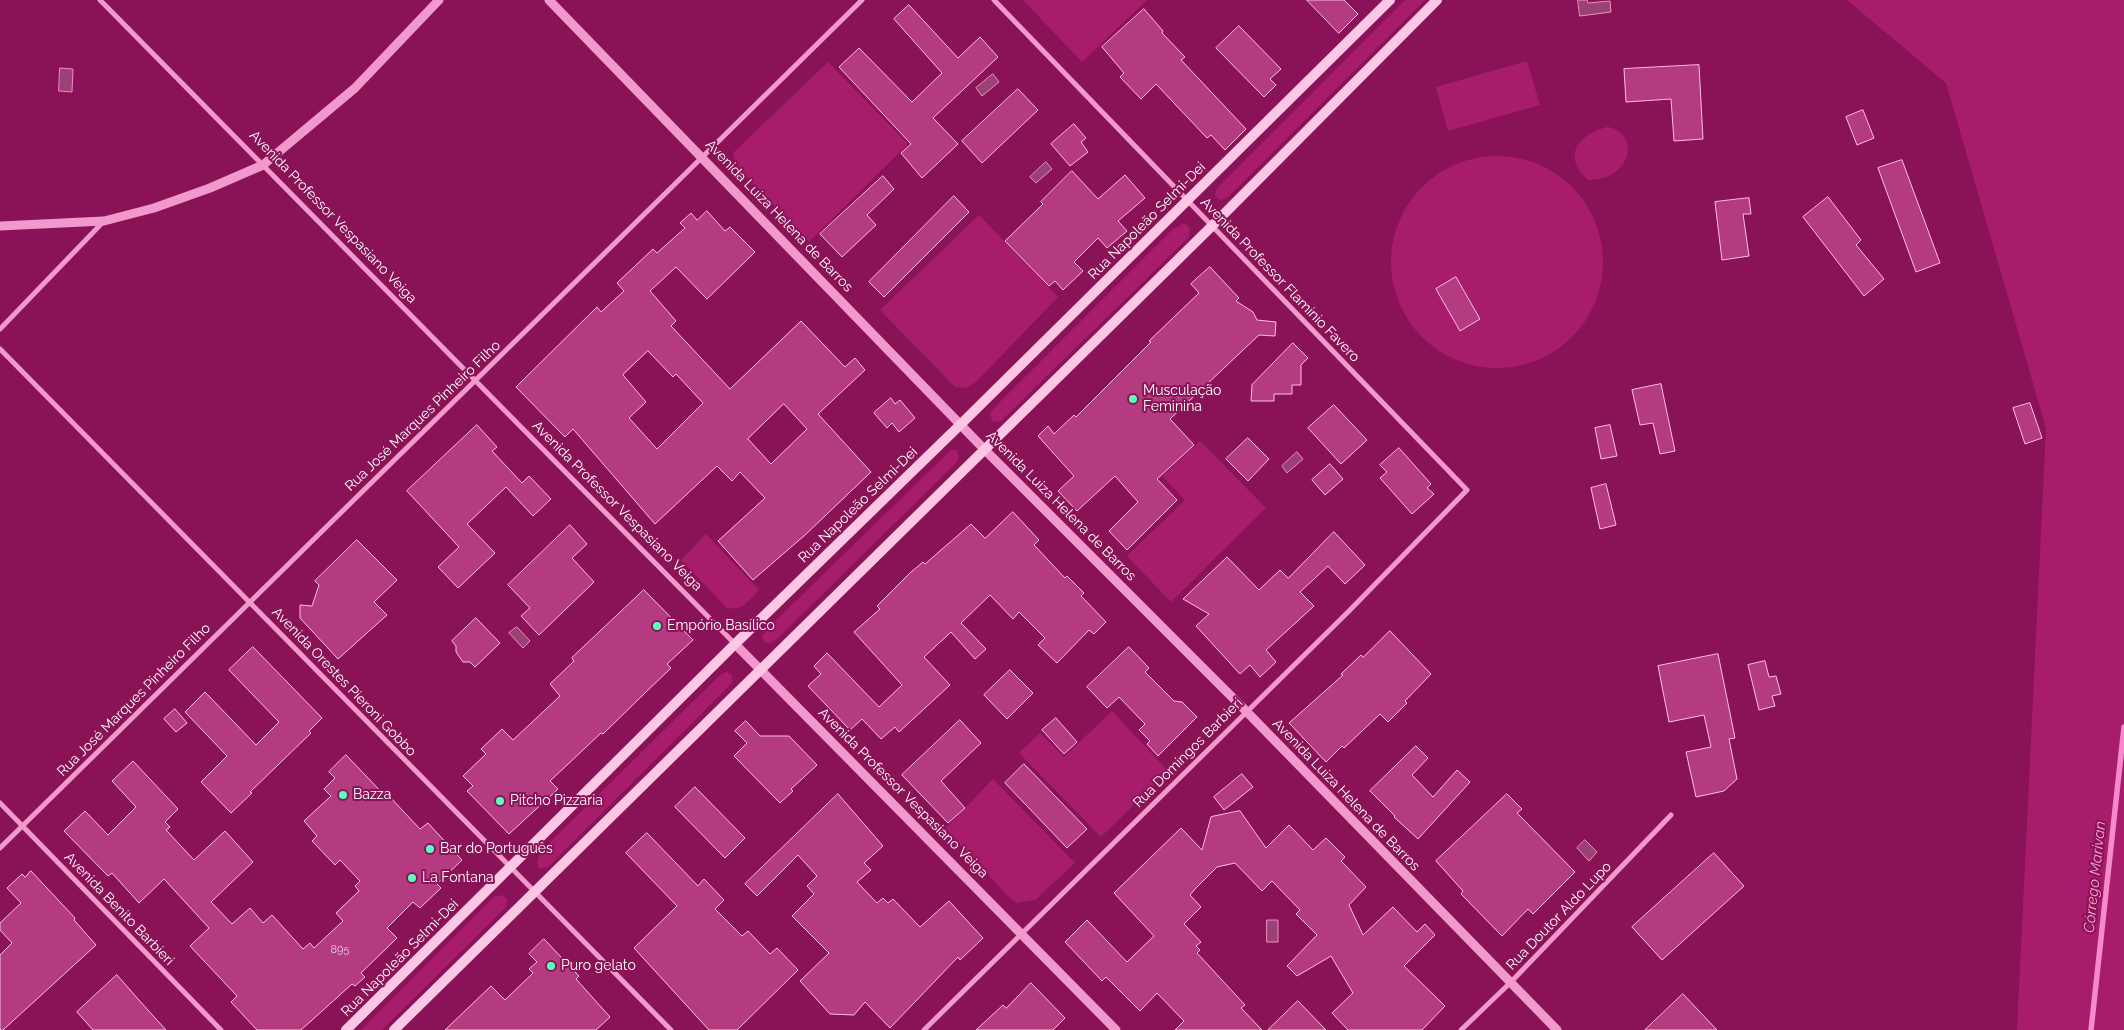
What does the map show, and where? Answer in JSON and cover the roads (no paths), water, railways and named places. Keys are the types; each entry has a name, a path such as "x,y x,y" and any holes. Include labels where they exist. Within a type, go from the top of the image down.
{"main road":[{"name":"Rua Napoleão Selmi-Dei","path":"346,1030 735,644 961,424 1390,0"},
{"path":"394,1030 1212,226 1437,0"}],"street":[{"name":"Avenida Professor Vespasiano Veiga","path":"100,0 1116,1030"},
{"path":"0,226 104,221 154,208 210,188 263,164 355,88 439,0"},
{"name":"Avenida Luiza Helena de Barros","path":"549,0 984,449 1246,711 1556,1030"},
{"name":"Rua José Marques Pinheiro Filho","path":"0,848 862,0"},
{"name":"Avenida Professor Flamínio Favero","path":"994,0 1467,490"},
{"path":"0,329 104,221"},
{"name":"Avenida Orestes Pieroni Gobbo","path":"0,349 671,1030"},
{"name":"Rua Domingos Barbieri","path":"924,1030 1349,610 1467,490"},
{"name":"Avenida Benito Barbieri","path":"0,803 221,1030"},
{"name":"Rua Doutor Aldo Lupo","path":"1461,1030 1510,983 1671,815"}],"waterway":[{"name":"Córrego Marivan","path":"2091,1030 2124,727"}],"place":[{"name":"Musculação Feminina","path":"1133,399"},
{"name":"Empório Basílico","path":"657,626"},
{"name":"Bazza","path":"343,795"},
{"name":"Pitcho Pizzaria","path":"500,801"},
{"name":"Bar do Português","path":"430,849"},
{"name":"La Fontana","path":"412,878"},
{"name":"Puro gelato","path":"551,966"}]}
